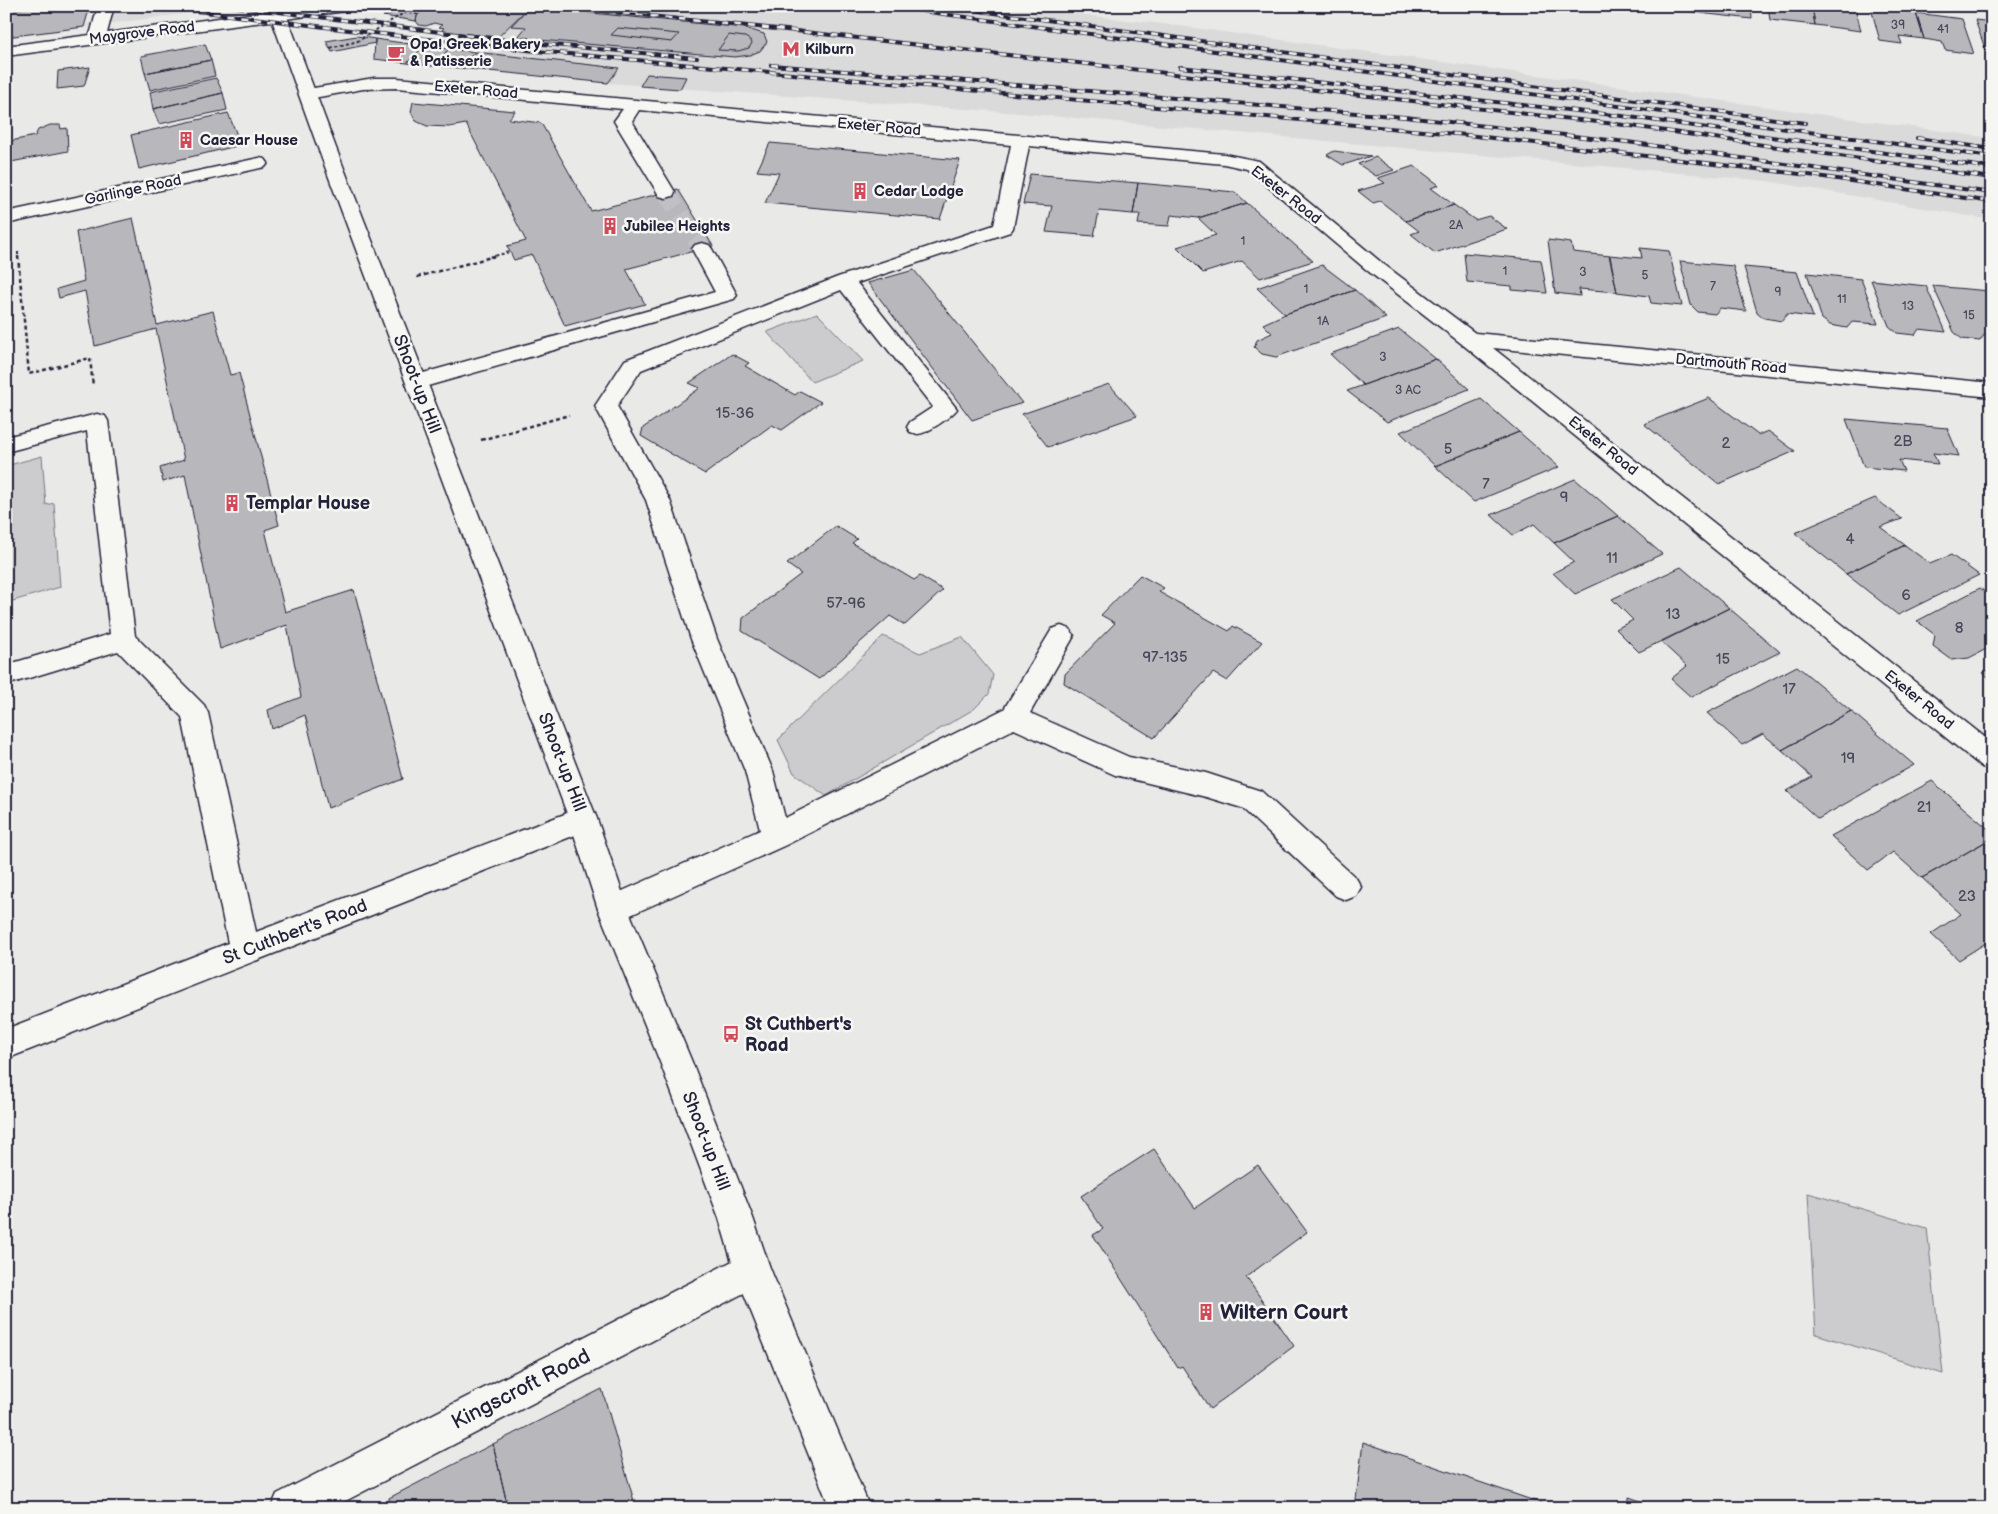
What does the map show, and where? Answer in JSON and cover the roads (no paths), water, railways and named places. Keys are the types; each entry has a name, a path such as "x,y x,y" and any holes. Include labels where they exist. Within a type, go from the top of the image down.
{"street":[{"path":"97,39 106,6"},
{"name":"Maygrove Road","path":"6,51 277,11 346,6"},
{"name":"Shoot-up Hill","path":"277,11 326,148 583,819 614,909 715,1163 736,1218 752,1269 850,1508"},
{"name":"Exeter Road","path":"308,94 378,82 1224,159 1253,165 1375,267 1469,339 1992,759"},
{"path":"634,105 623,122 666,192"},
{"path":"776,836 759,771 704,639 658,500 606,406 633,365 845,281 1003,228 1022,140"},
{"name":"Garlinge Road","path":"11,217 259,163"},
{"path":"417,382 727,295 702,249"},
{"path":"845,281 946,409 918,427"},
{"name":"Dartmouth Road","path":"1469,339 1992,390"},
{"path":"6,445 97,421 123,640 195,713 245,952"},
{"path":"614,909 776,836 1013,717 1061,636"},
{"path":"6,675 123,640"},
{"path":"1013,717 1125,767 1206,785 1251,799 1346,888"},
{"name":"St Cuthbert's Road","path":"6,1044 583,819"},
{"name":"Kingscroft Road","path":"291,1508 752,1269"}],"tunnel":[{"path":"666,192 702,249"}],"railway":[{"path":"157,6 536,51 1467,135 1817,176 1992,202"},
{"path":"229,6 521,42 697,58"},
{"path":"553,6 796,31 1624,125 1992,178"},
{"path":"885,6 1992,157"},
{"path":"943,6 1805,123"},
{"path":"771,65 1405,117 1627,142 1992,193"},
{"path":"1180,67 1622,116 1992,168"},
{"path":"1917,138 1992,149"}],"place":[{"name":"Kilburn","path":"791,49"},
{"name":"Opa! Greek Bakery & Patisserie","path":"396,53"},
{"name":"Caesar House","path":"186,140"},
{"name":"Cedar Lodge","path":"860,191"},
{"name":"Jubilee Heights","path":"610,226"},
{"name":"Templar House","path":"232,503"},
{"name":"St Cuthbert's Road","path":"731,1034"},
{"name":"Wiltern Court","path":"1206,1312"}]}
